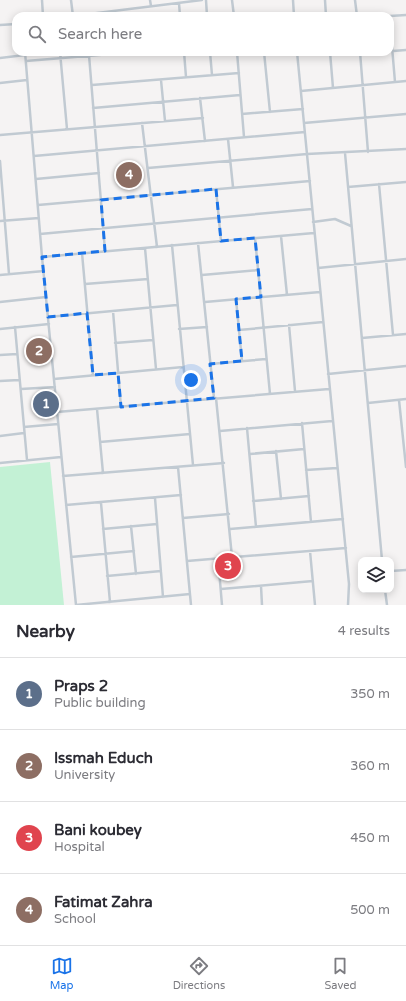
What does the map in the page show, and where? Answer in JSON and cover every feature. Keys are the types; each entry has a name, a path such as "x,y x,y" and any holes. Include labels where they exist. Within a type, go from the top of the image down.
{"street":[{"path":"42,0 44,12"},
{"path":"71,0 72,12"},
{"path":"150,0 150,6"},
{"path":"104,12 202,0"},
{"path":"206,0 207,12"},
{"path":"232,0 234,12"},
{"path":"293,0 294,12"},
{"path":"325,0 326,12"},
{"path":"355,0 356,12"},
{"path":"179,3 180,12"},
{"path":"394,16 406,14"},
{"path":"0,25 12,24"},
{"path":"394,51 406,50"},
{"path":"0,58 12,56"},
{"path":"25,56 42,257 76,605 190,594"},
{"path":"26,61 80,56"},
{"path":"89,56 105,251"},
{"path":"184,56 186,77"},
{"path":"210,56 212,75"},
{"path":"237,56 244,137"},
{"path":"264,56 270,112"},
{"path":"298,56 332,421 346,548 349,584 348,605"},
{"path":"330,56 333,88"},
{"path":"360,56 368,152"},
{"path":"392,56 395,82"},
{"path":"61,58 67,129"},
{"path":"91,85 238,73"},
{"path":"161,79 165,121"},
{"path":"0,83 27,80"},
{"path":"301,91 406,81"},
{"path":"93,108 240,95"},
{"path":"200,98 205,141"},
{"path":"242,114 303,109"},
{"path":"304,123 406,114"},
{"path":"0,135 203,118"},
{"path":"142,123 157,247"},
{"path":"34,156 305,132"},
{"path":"228,139 233,187"},
{"path":"148,168 307,154 406,149"},
{"path":"345,153 382,557"},
{"path":"0,161 1,194 5,221 9,274"},
{"path":"36,179 99,173"},
{"path":"38,205 310,181"},
{"path":"348,187 406,182"},
{"path":"379,184 393,335"},
{"path":"216,189 221,241"},
{"path":"40,234 312,209"},
{"path":"0,221 39,218"},
{"path":"313,222 334,219 352,227"},
{"path":"42,257 314,233"},
{"path":"281,236 287,295"},
{"path":"255,238 270,394"},
{"path":"198,243 210,364 224,463 232,557"},
{"path":"172,245 193,465"},
{"path":"145,248 156,369"},
{"path":"82,253 94,375"},
{"path":"318,268 406,259"},
{"path":"202,274 258,270"},
{"path":"0,275 44,271"},
{"path":"85,284 148,279"},
{"path":"205,302 320,292"},
{"path":"0,302 46,297"},
{"path":"236,299 242,361"},
{"path":"48,317 177,305"},
{"path":"113,311 121,407"},
{"path":"239,330 323,322"},
{"path":"0,329 49,324"},
{"path":"289,325 296,391"},
{"path":"15,327 27,460"},
{"path":"179,329 207,327"},
{"path":"362,338 406,334"},
{"path":"115,343 153,340"},
{"path":"0,355 17,354"},
{"path":"210,364 266,358"},
{"path":"328,374 406,366"},
{"path":"54,379 183,367"},
{"path":"0,381 19,380"},
{"path":"20,390 55,387"},
{"path":"57,412 329,388"},
{"path":"368,403 406,399"},
{"path":"399,400 406,467"},
{"path":"97,409 103,473"},
{"path":"220,431 332,421"},
{"path":"24,427 58,424"},
{"path":"302,424 311,522"},
{"path":"248,428 256,527"},
{"path":"0,436 24,433"},
{"path":"100,442 190,434"},
{"path":"250,454 304,449"},
{"path":"276,451 281,499"},
{"path":"0,463 62,457"},
{"path":"63,476 224,463"},
{"path":"178,467 191,605"},
{"path":"306,470 337,468"},
{"path":"66,505 181,495"},
{"path":"253,501 309,496"},
{"path":"155,498 163,597"},
{"path":"101,503 110,602"},
{"path":"183,518 229,514"},
{"path":"230,529 343,519"},
{"path":"103,528 157,524"},
{"path":"131,526 136,574"},
{"path":"187,561 346,548"},
{"path":"71,557 134,551"},
{"path":"310,551 315,605"},
{"path":"218,558 222,605"},
{"path":"394,571 406,570"},
{"path":"107,576 161,571"},
{"path":"221,589 313,581"},
{"path":"261,586 262,605"},
{"path":"385,593 387,605"}],"highlighted area":[{"path":"216,189 221,241 255,238 261,297 236,299 242,361 210,364 214,398 121,407 118,373 93,375 87,313 48,317 42,257 105,251 101,200"}],"green space":[{"path":"50,462 64,605 0,605 0,467"}],"place":[{"name":"Fatimat Zahra","path":"129,175"},
{"name":"Issmah Educh","path":"39,351"},
{"name":"Praps 2","path":"46,404"},
{"name":"Bani koubey","path":"228,566"}]}
